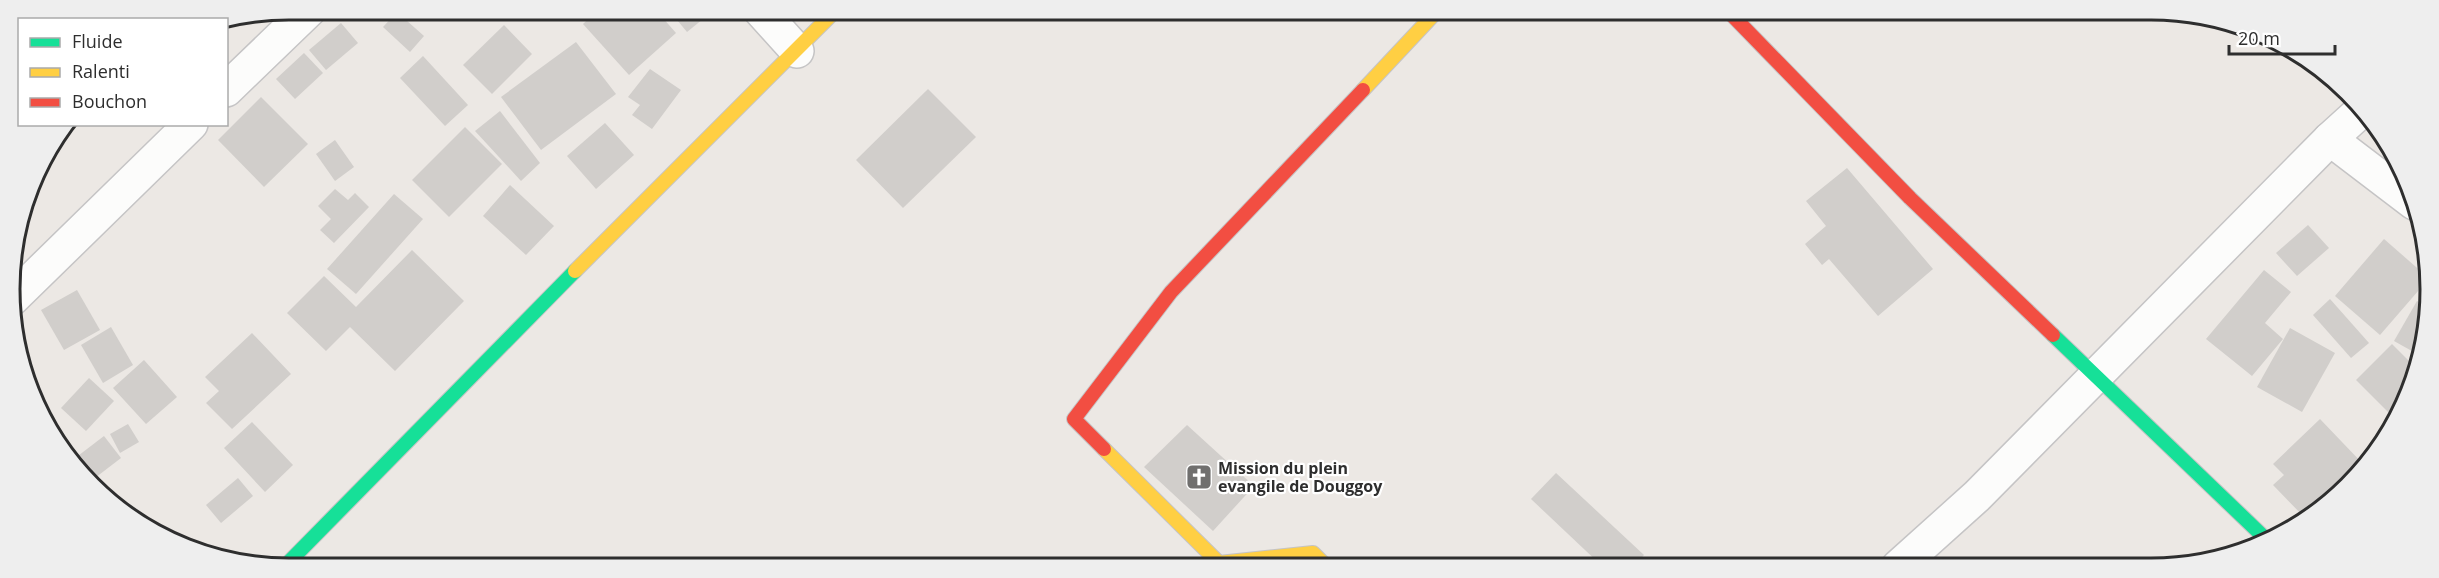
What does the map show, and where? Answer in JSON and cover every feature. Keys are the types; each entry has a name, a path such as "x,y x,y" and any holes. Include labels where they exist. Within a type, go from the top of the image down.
{"street":[{"path":"228,88 299,20"},
{"path":"769,20 797,51"},
{"path":"293,558 498,347 826,20"},
{"path":"1215,558 1074,419 1171,292 1429,20"},
{"path":"1737,20 1910,198 2261,534"},
{"path":"1908,558 1977,496 2330,139 2356,115"},
{"path":"20,291 189,126"},
{"path":"2330,139 2402,194"},
{"path":"1261,558 1313,553 1318,558"}],"building":[{"path":"390,20 406,20 424,36 410,52 383,27"},
{"path":"587,20 665,20 676,33 629,75 583,24"},
{"path":"677,20 702,20 687,32"},
{"path":"341,23 358,43 326,70 309,50"},
{"path":"504,25 532,54 492,94 463,65"},
{"path":"576,42 616,94 541,150 501,97"},
{"path":"304,53 323,73 295,99 276,79"},
{"path":"423,56 468,105 445,126 400,78"},
{"path":"650,69 681,90 652,129 632,115 640,105 628,97"},
{"path":"928,89 976,137 903,208 856,160"},
{"path":"261,97 308,144 264,187 218,140"},
{"path":"500,111 540,163 521,181 475,131"},
{"path":"605,123 634,155 596,189 567,156"},
{"path":"465,127 502,164 449,217 412,180"},
{"path":"335,140 354,167 335,181 316,154"},
{"path":"1847,168 1933,269 1878,316 1829,259 1822,265 1805,244 1826,226 1806,201"},
{"path":"510,185 554,226 526,255 483,216"},
{"path":"335,189 348,200 355,193 369,207 334,243 320,230 331,219 318,206"},
{"path":"394,194 423,219 356,294 327,269"},
{"path":"2308,225 2329,248 2297,276 2276,253"},
{"path":"2384,239 2419,269 2420,289 2380,335 2335,296"},
{"path":"412,250 464,301 395,371 350,327 326,351 287,313 324,276 356,307"},
{"path":"2264,270 2291,292 2265,323 2283,339 2252,376 2206,339"},
{"path":"77,290 100,330 64,350 41,310"},
{"path":"2330,299 2369,343 2351,358 2313,315"},
{"path":"2417,301 2419,302 2412,351 2394,341"},
{"path":"111,327 133,365 103,383 81,345"},
{"path":"2290,328 2335,353 2302,412 2257,387"},
{"path":"252,333 291,374 232,429 206,403 219,391 205,377"},
{"path":"2392,344 2409,361 2389,413 2356,380"},
{"path":"144,360 177,397 146,424 113,388"},
{"path":"89,378 114,401 86,431 61,408"},
{"path":"2320,419 2359,460 2328,492 2300,513 2273,485 2284,475 2273,464"},
{"path":"252,422 293,465 265,492 224,448"},
{"path":"128,424 139,442 120,453 110,434"},
{"name":"Mission du plein evangile de Douggoy","path":"1187,425 1254,486 1213,531 1144,467"},
{"path":"104,436 121,458 96,477 78,456"},
{"path":"1556,473 1644,555 1641,558 1593,558 1531,499"},
{"path":"238,478 253,496 221,523 206,505"}],"traffic: fast":[{"path":"293,558 575,271"},
{"path":"2053,335 2261,534"}],"traffic: slow":[{"path":"575,271 826,20"},
{"path":"1363,90 1429,20"},
{"path":"1104,449 1214,558"},
{"path":"1266,558 1313,553 1318,558"}],"traffic: jam":[{"path":"1737,20 1910,198 2053,335"},
{"path":"1104,449 1074,419 1171,292 1363,90"}],"place":[{"name":"Mission du plein evangile de Douggoy","path":"1199,477"}]}
